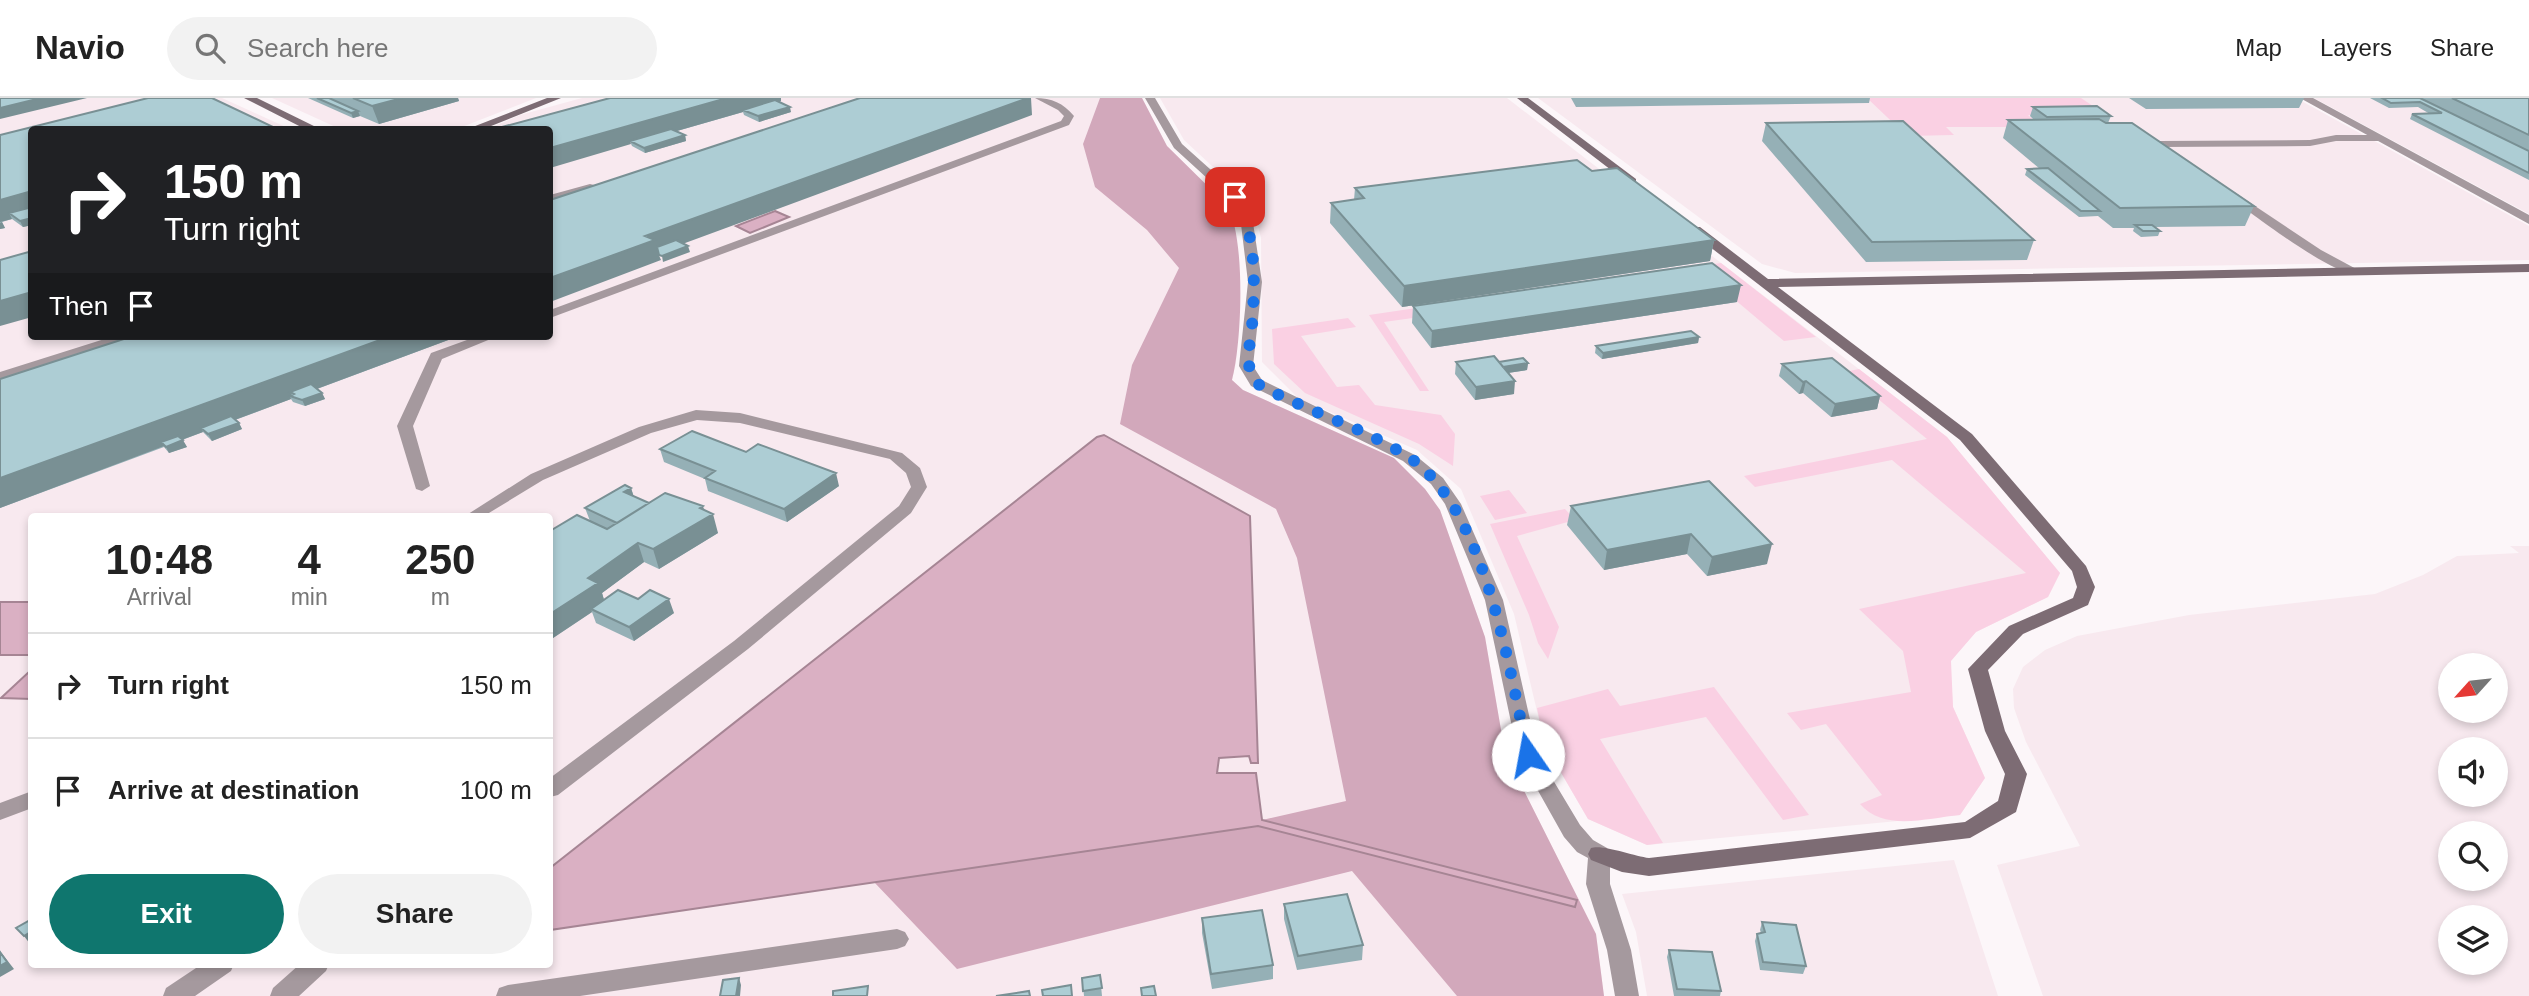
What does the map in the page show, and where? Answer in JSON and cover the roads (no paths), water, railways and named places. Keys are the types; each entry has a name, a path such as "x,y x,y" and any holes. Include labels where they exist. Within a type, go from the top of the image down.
{"street":[{"path":"249,98 308,126"},
{"path":"481,126 556,98"},
{"path":"553,313 1065,123 1069,116 1062,108 1040,98"},
{"path":"1150,98 1178,146 1235,197 1246,216 1255,282 1246,366 1256,383 1409,458 1437,481 1453,504 1494,600 1528,755 1572,831 1585,846 1622,863 1649,867 1970,830 2008,806 2016,774 1995,731 1978,669 2016,630 2081,601 2086,587 2080,570 1966,437 1677,216"},
{"path":"1522,98 1644,191"},
{"path":"2305,98 2529,220"},
{"path":"2183,160 2156,141 2310,143 2336,138 2378,138"},
{"path":"553,199 600,183"},
{"path":"2227,191 2317,253 2354,271"},
{"path":"1766,283 2529,268"},
{"path":"0,377 116,340"},
{"path":"422,486 405,426 436,356 480,340"},
{"path":"477,513 537,477 645,429 696,415 740,418 896,457 914,471 919,487 905,509 741,645 553,787"},
{"path":"0,812 28,801"},
{"path":"1599,854 1598,884 1619,950 1627,996"},
{"path":"508,996 897,939"},
{"path":"175,996 216,968"},
{"path":"282,996 313,968"}]}
